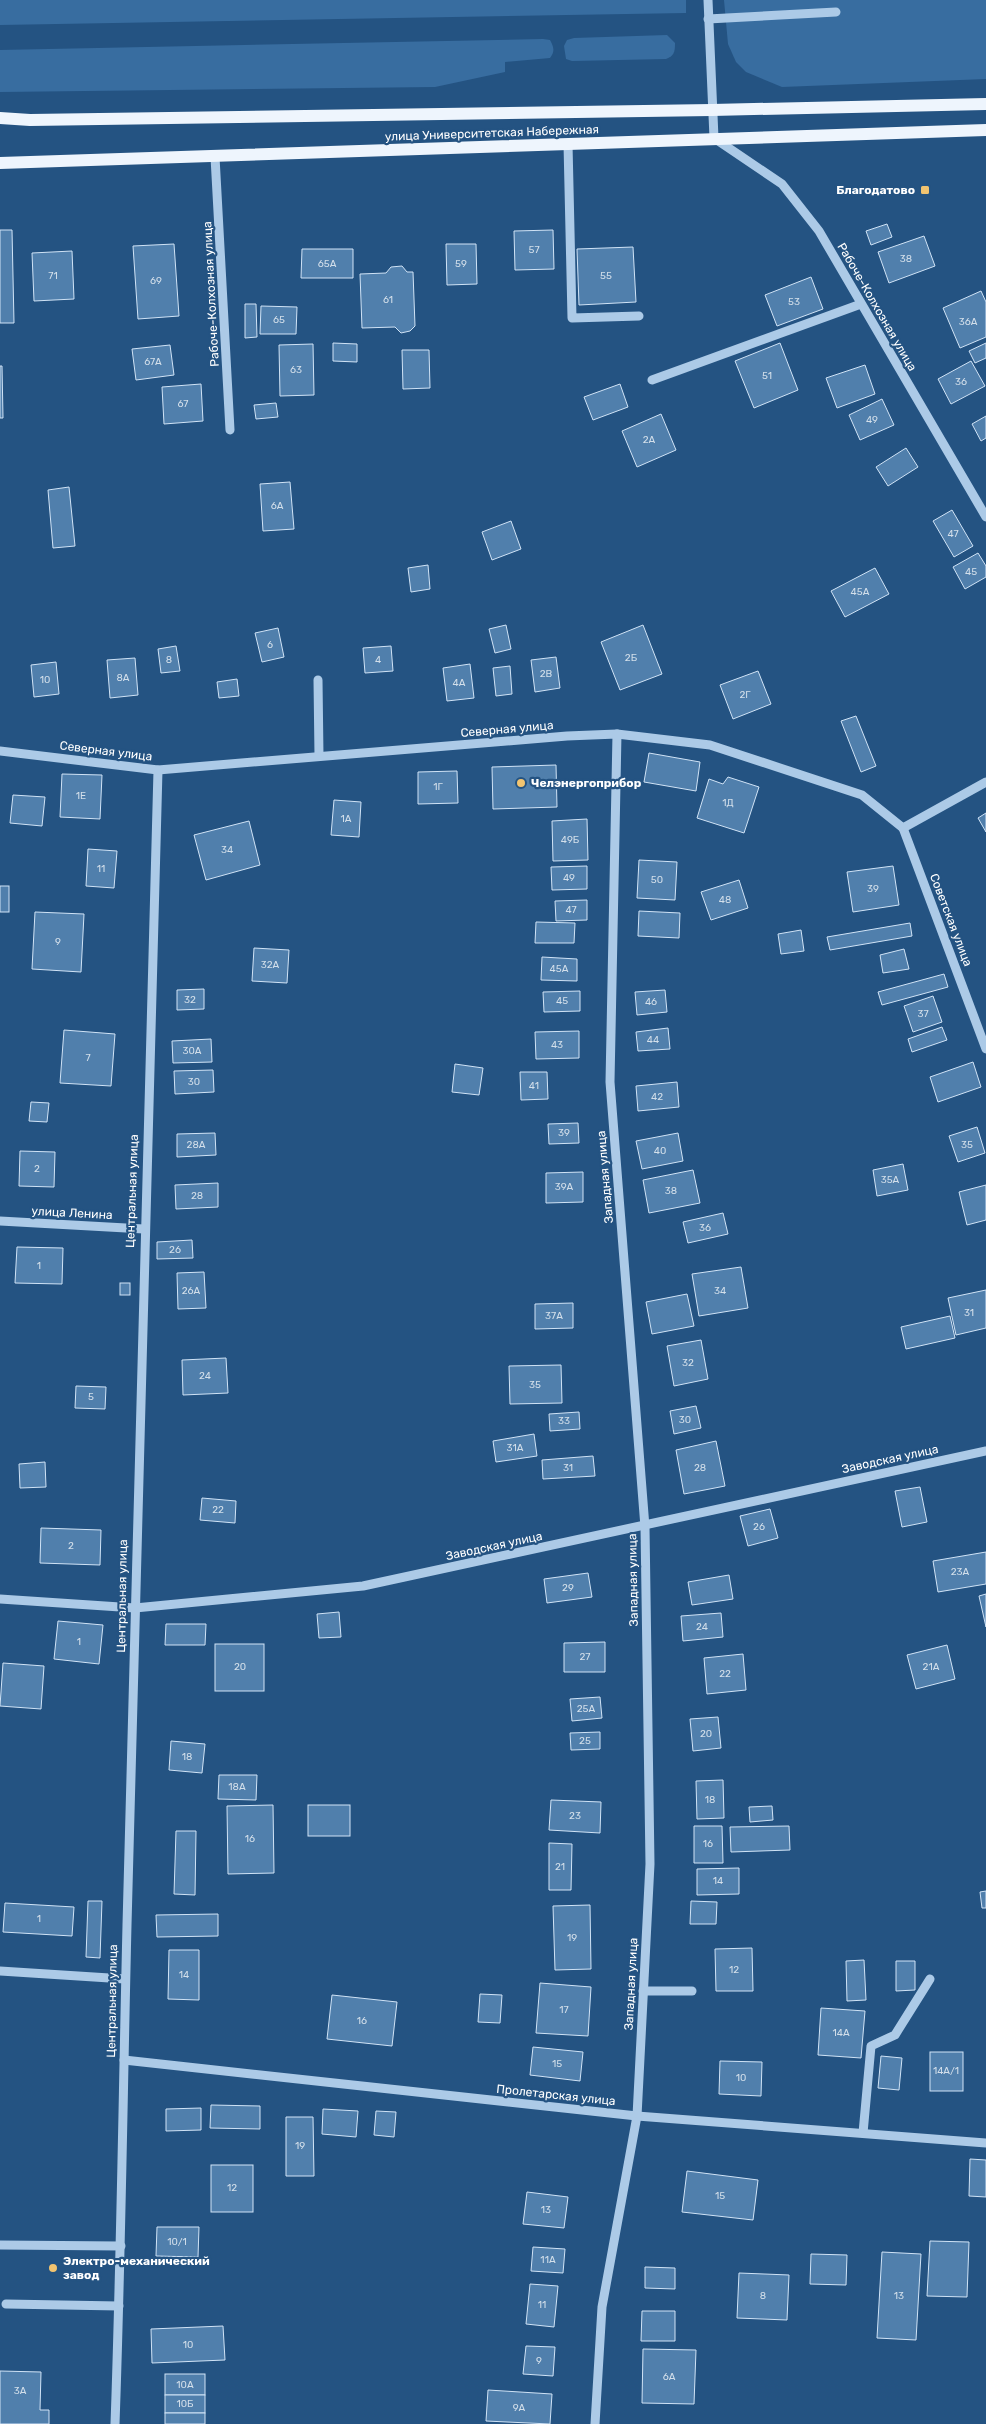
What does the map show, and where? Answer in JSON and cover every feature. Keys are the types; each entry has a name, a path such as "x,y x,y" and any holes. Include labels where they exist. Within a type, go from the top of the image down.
{"main road":[{"name":"улица Университетская Набережная","path":"0,118 30,120 986,104"},
{"name":"улица Университетская Набережная","path":"0,163 986,130"}],"street":[{"path":"707,1 714,138"},
{"path":"708,19 836,12"},
{"name":"Рабоче-Колхозная улица","path":"714,138 782,184 819,231 986,517"},
{"path":"568,144 572,318 639,316"},
{"name":"Рабоче-Колхозная улица","path":"215,157 230,430"},
{"path":"652,380 861,304"},
{"path":"318,680 319,756"},
{"name":"Северная улица","path":"0,750 158,770 567,736 617,734 710,745 862,795 903,828"},
{"name":"Западная улица","path":"595,2424 602,2306 637,2116 650,1864 645,1527 610,1082 617,734"},
{"name":"Центральная улица","path":"115,2424 122,2246 125,1979 158,770"},
{"path":"903,828 986,782"},
{"name":"Советская улица","path":"903,828 986,1049"},
{"name":"улица Ленина","path":"0,1221 144,1229"},
{"name":"Заводская улица","path":"0,1600 135,1608 364,1586 645,1527 986,1451"},
{"path":"0,1971 125,1979"},
{"path":"863,2133 871,2046 894,2035 930,1979"},
{"path":"643,1991 692,1991"},
{"name":"Пролетарская улица","path":"124,2060 637,2116 986,2142"},
{"path":"0,2245 122,2246"},
{"path":"6,2304 119,2306"}],"shaded area":[{"path":"0,0 686,0 686,13 0,25"},
{"path":"724,0 986,0 986,79 782,87 746,72 736,62 728,44"},
{"path":"667,35 675,43 675,46 672,55 666,59 572,61 566,59 564,46 567,40 574,38"},
{"path":"550,40 552,45 553,52 550,58 505,62 505,72 435,87 0,92 0,50"}],"building":[{"path":"887,224 892,237 871,245 866,231"},
{"path":"0,230 12,230 14,323 0,323"},
{"path":"553,230 554,269 515,270 514,231"},
{"path":"924,236 935,266 889,283 878,252"},
{"path":"174,244 179,316 138,319 133,246"},
{"path":"446,244 476,244 477,284 447,285"},
{"path":"633,247 636,302 579,305 577,249"},
{"path":"302,249 353,249 353,278 301,278"},
{"path":"72,251 74,299 34,301 32,253"},
{"path":"402,266 407,272 413,272 415,326 410,331 401,333 395,327 362,328 360,274 386,273 391,267"},
{"path":"811,277 823,309 777,326 765,295"},
{"path":"981,291 986,302 986,337 960,348 943,308"},
{"path":"245,304 256,304 257,337 245,338"},
{"path":"261,306 297,307 296,334 260,334"},
{"path":"333,343 357,344 357,362 333,361"},
{"path":"780,343 798,390 754,408 735,361"},
{"path":"986,343 986,358 975,363 969,351"},
{"path":"313,344 314,395 280,396 279,345"},
{"path":"170,345 174,375 136,380 132,349"},
{"path":"402,350 429,350 430,388 403,389"},
{"path":"971,361 985,386 951,404 938,379"},
{"path":"865,365 875,394 837,408 826,378"},
{"path":"0,366 2,366 3,418 0,418"},
{"path":"201,384 203,421 164,424 162,387"},
{"path":"620,384 628,407 593,420 584,397"},
{"path":"882,399 894,425 860,440 849,415"},
{"path":"276,403 278,417 256,419 254,405"},
{"path":"661,414 676,450 637,467 622,431"},
{"path":"986,416 986,438 981,441 972,424"},
{"path":"906,448 918,467 888,486 876,467"},
{"path":"290,482 294,529 263,531 260,484"},
{"path":"69,487 75,546 53,548 48,490"},
{"path":"952,510 973,546 954,557 933,521"},
{"path":"511,521 521,549 492,560 482,532"},
{"path":"978,553 986,566 986,577 965,589 953,567"},
{"path":"428,565 430,589 411,592 408,568"},
{"path":"875,568 889,594 845,617 831,591"},
{"path":"506,625 511,649 495,653 489,629"},
{"path":"643,625 662,674 620,690 601,642"},
{"path":"278,628 284,657 262,662 255,633"},
{"path":"176,646 180,671 161,673 158,649"},
{"path":"391,646 393,671 365,673 363,648"},
{"path":"556,657 560,688 535,692 531,660"},
{"path":"135,658 138,695 110,698 107,660"},
{"path":"56,662 59,694 34,697 31,665"},
{"path":"470,664 474,698 447,701 443,668"},
{"path":"510,666 512,694 496,696 493,668"},
{"path":"758,671 771,704 733,719 720,685"},
{"path":"237,679 239,696 219,698 217,682"},
{"path":"856,716 876,766 861,772 841,721"},
{"path":"649,753 700,762 696,791 644,782"},
{"path":"556,765 557,807 493,809 492,767"},
{"path":"457,771 458,803 418,804 418,772"},
{"path":"62,774 102,775 100,819 60,817"},
{"path":"728,777 759,787 744,833 697,818 709,779 723,784"},
{"path":"13,795 45,797 42,826 10,823"},
{"path":"334,800 361,802 359,837 331,835"},
{"path":"986,813 986,832 978,818"},
{"path":"587,819 588,860 553,861 552,821"},
{"path":"249,821 260,865 206,880 194,835"},
{"path":"88,849 117,851 114,888 86,886"},
{"path":"639,860 677,862 675,900 637,898"},
{"path":"587,866 587,889 552,890 551,867"},
{"path":"893,866 899,905 853,912 847,872"},
{"path":"739,880 748,908 711,920 701,892"},
{"path":"0,886 9,886 9,912 0,912"},
{"path":"587,900 587,920 556,921 555,901"},
{"path":"639,911 680,913 679,938 638,936"},
{"path":"35,912 84,914 81,972 32,969"},
{"path":"536,922 575,923 574,943 535,943"},
{"path":"910,923 912,936 830,950 827,937"},
{"path":"801,930 804,951 781,954 778,934"},
{"path":"254,948 289,950 287,983 252,981"},
{"path":"904,949 909,969 883,973 880,955"},
{"path":"542,957 577,959 577,981 541,980"},
{"path":"944,974 948,987 882,1005 878,992"},
{"path":"204,989 204,1009 177,1010 177,990"},
{"path":"665,990 667,1012 637,1015 635,992"},
{"path":"580,991 580,1011 544,1012 543,992"},
{"path":"933,996 942,1022 913,1032 904,1006"},
{"path":"942,1027 947,1040 912,1052 908,1039"},
{"path":"668,1028 670,1049 638,1051 636,1032"},
{"path":"64,1030 115,1034 111,1086 60,1083"},
{"path":"579,1031 579,1058 536,1059 535,1032"},
{"path":"211,1039 212,1062 173,1063 172,1041"},
{"path":"973,1062 981,1087 938,1102 930,1077"},
{"path":"455,1064 483,1068 479,1095 452,1092"},
{"path":"213,1070 214,1092 175,1094 174,1071"},
{"path":"520,1072 547,1072 548,1099 521,1100"},
{"path":"677,1082 679,1107 638,1111 636,1086"},
{"path":"31,1102 49,1103 47,1122 29,1121"},
{"path":"578,1123 579,1143 549,1144 548,1124"},
{"path":"977,1127 985,1153 958,1162 949,1136"},
{"path":"215,1133 216,1155 177,1157 177,1134"},
{"path":"678,1133 683,1161 642,1169 636,1141"},
{"path":"20,1151 55,1152 54,1187 19,1186"},
{"path":"903,1164 908,1190 877,1196 873,1170"},
{"path":"693,1170 700,1203 649,1213 643,1180"},
{"path":"583,1172 583,1202 546,1203 546,1173"},
{"path":"218,1183 218,1207 176,1209 175,1185"},
{"path":"986,1185 986,1220 967,1225 959,1192"},
{"path":"723,1213 728,1234 688,1243 683,1222"},
{"path":"192,1240 193,1258 157,1259 157,1242"},
{"path":"17,1247 63,1248 62,1284 15,1283"},
{"path":"741,1267 748,1308 699,1316 692,1274"},
{"path":"204,1272 206,1308 178,1309 177,1273"},
{"path":"120,1283 130,1283 130,1295 120,1295"},
{"path":"986,1290 986,1328 956,1335 948,1298"},
{"path":"687,1294 694,1326 652,1334 646,1302"},
{"path":"573,1303 573,1328 535,1329 535,1304"},
{"path":"950,1316 955,1338 906,1349 901,1327"},
{"path":"701,1340 708,1379 674,1386 667,1346"},
{"path":"226,1358 228,1393 183,1395 182,1360"},
{"path":"561,1365 562,1403 510,1404 509,1366"},
{"path":"76,1386 106,1387 105,1409 75,1408"},
{"path":"696,1406 701,1428 674,1434 670,1411"},
{"path":"579,1412 580,1429 550,1431 549,1414"},
{"path":"534,1434 537,1456 496,1462 493,1441"},
{"path":"716,1441 725,1486 684,1494 676,1450"},
{"path":"593,1456 595,1476 543,1479 542,1460"},
{"path":"45,1462 46,1487 20,1488 19,1464"},
{"path":"920,1487 927,1522 902,1527 895,1491"},
{"path":"202,1498 236,1501 235,1523 200,1520"},
{"path":"770,1509 778,1538 748,1546 740,1516"},
{"path":"41,1528 101,1530 100,1565 40,1563"},
{"path":"986,1552 986,1584 938,1592 933,1561"},
{"path":"588,1573 592,1597 547,1603 544,1579"},
{"path":"729,1575 733,1599 692,1605 688,1582"},
{"path":"986,1594 986,1627 979,1596"},
{"path":"339,1612 341,1637 319,1638 317,1614"},
{"path":"721,1613 723,1637 683,1641 681,1616"},
{"path":"58,1621 103,1625 99,1664 54,1659"},
{"path":"166,1624 206,1624 205,1645 165,1645"},
{"path":"605,1642 605,1672 564,1672 564,1643"},
{"path":"215,1644 264,1644 264,1691 215,1691"},
{"path":"947,1645 955,1679 916,1689 907,1655"},
{"path":"743,1654 746,1690 707,1694 704,1658"},
{"path":"3,1663 44,1666 41,1709 0,1706"},
{"path":"600,1697 602,1718 572,1721 570,1699"},
{"path":"718,1717 721,1748 693,1751 690,1719"},
{"path":"600,1732 600,1749 571,1750 570,1733"},
{"path":"171,1741 205,1744 202,1773 169,1770"},
{"path":"219,1775 257,1775 256,1800 218,1799"},
{"path":"723,1780 724,1818 697,1819 696,1781"},
{"path":"551,1800 601,1802 600,1833 549,1830"},
{"path":"273,1805 274,1873 228,1874 227,1806"},
{"path":"308,1805 350,1805 350,1836 308,1836"},
{"path":"772,1806 773,1820 750,1822 749,1807"},
{"path":"694,1826 722,1826 723,1863 694,1863"},
{"path":"789,1826 790,1850 731,1852 730,1827"},
{"path":"176,1831 196,1831 195,1895 174,1894"},
{"path":"549,1843 572,1844 571,1890 549,1890"},
{"path":"739,1868 739,1894 697,1895 697,1869"},
{"path":"986,1891 986,1908 982,1908 980,1892"},
{"path":"88,1901 102,1901 100,1958 86,1957"},
{"path":"691,1901 717,1902 716,1924 690,1924"},
{"path":"5,1903 74,1907 72,1936 3,1932"},
{"path":"590,1905 591,1969 555,1970 553,1906"},
{"path":"218,1914 218,1936 157,1937 156,1915"},
{"path":"752,1948 753,1991 716,1991 715,1949"},
{"path":"169,1950 199,1950 199,2000 168,1999"},
{"path":"864,1960 866,2000 847,2001 846,1961"},
{"path":"896,1961 915,1961 915,1990 896,1991"},
{"path":"540,1983 591,1987 588,2036 536,2033"},
{"path":"480,1994 502,1995 500,2023 478,2022"},
{"path":"332,1995 397,2002 392,2046 327,2039"},
{"path":"821,2008 865,2011 861,2058 818,2055"},
{"path":"533,2047 583,2052 580,2081 530,2075"},
{"path":"930,2052 963,2052 963,2091 930,2091"},
{"path":"881,2056 902,2058 899,2090 878,2088"},
{"path":"720,2061 762,2062 761,2096 719,2094"},
{"path":"211,2105 260,2106 260,2129 210,2128"},
{"path":"201,2108 201,2130 166,2131 166,2109"},
{"path":"323,2109 358,2111 356,2137 322,2134"},
{"path":"376,2111 396,2112 394,2137 374,2135"},
{"path":"286,2117 313,2117 314,2176 286,2176"},
{"path":"970,2159 986,2160 986,2197 969,2196"},
{"path":"211,2165 253,2165 253,2212 211,2212"},
{"path":"687,2171 758,2180 753,2220 682,2212"},
{"path":"527,2192 568,2197 564,2228 523,2224"},
{"path":"157,2227 199,2227 198,2257 156,2256"},
{"path":"930,2241 969,2242 967,2297 927,2296"},
{"path":"533,2247 565,2249 563,2273 531,2271"},
{"path":"882,2252 921,2254 916,2340 877,2338"},
{"path":"811,2254 847,2255 846,2285 810,2284"},
{"path":"645,2267 675,2268 675,2289 645,2288"},
{"path":"739,2273 789,2275 787,2320 737,2318"},
{"path":"530,2284 558,2286 554,2327 526,2324"},
{"path":"642,2311 675,2311 675,2341 641,2341"},
{"path":"223,2326 225,2360 152,2363 151,2329"},
{"path":"526,2346 555,2347 553,2376 523,2374"},
{"path":"643,2349 696,2350 694,2404 642,2403"},
{"path":"0,2371 41,2372 40,2410 49,2410 49,2424 0,2424"},
{"path":"165,2374 205,2374 205,2395 165,2395"},
{"path":"488,2390 552,2394 550,2424 486,2421"},
{"path":"165,2395 205,2395 205,2413 165,2413"},
{"path":"165,2413 205,2413 205,2424 165,2424"}],"place":[{"name":"Благодатово","path":"925,190"},
{"name":"Челэнергоприбор","path":"521,783"},
{"name":"Электро-механический завод","path":"53,2268"}]}
